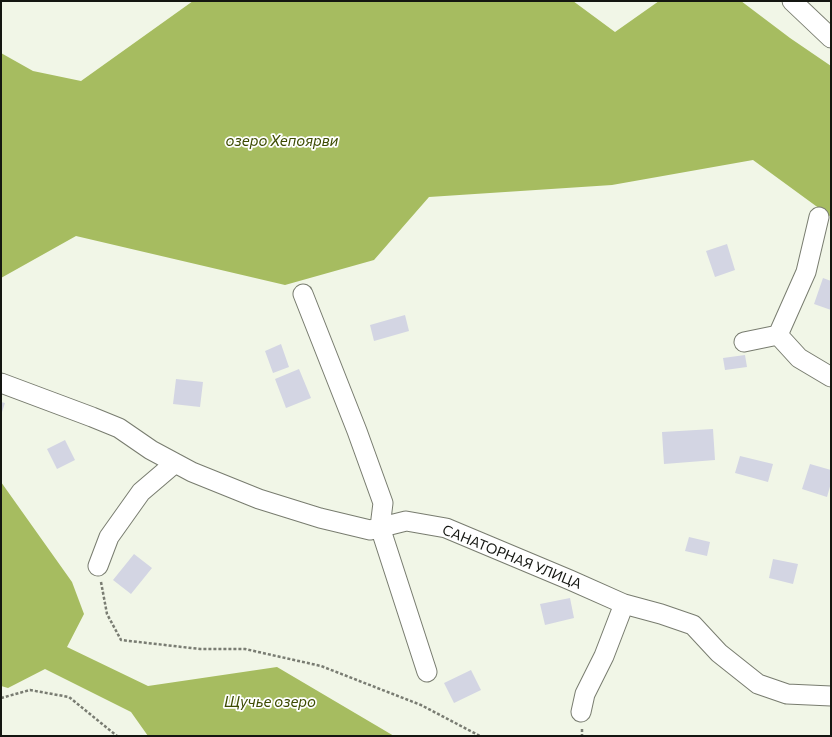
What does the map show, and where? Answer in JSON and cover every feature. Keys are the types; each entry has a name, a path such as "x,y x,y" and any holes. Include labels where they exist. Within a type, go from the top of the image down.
{"street":[{"path":"792,1 831,38"},
{"path":"778,335 806,272 819,217"},
{"path":"303,294 357,431 383,503 380,527 427,672"},
{"path":"744,342 778,335"},
{"path":"778,335 799,358 831,377"},
{"name":"САНАТОРНАЯ УЛИЦА","path":"1,383 119,428 151,450 192,472 282,506 320,518 370,530 406,521 446,528 624,604 693,625 719,653 758,684 787,694 831,696"},
{"path":"98,566 109,537 141,492 175,463"},
{"path":"581,712 585,694 604,656 624,604"}],"path":[{"path":"98,566 107,614 122,640 200,649 245,649 321,666 421,705 480,736"},
{"path":"1,698 30,690 69,697 117,736"}],"water":[{"name":"озеро Хепоярви","path":"193,1 573,1 615,32 659,1 741,1 790,38 831,66 831,217 753,160 612,185 429,197 374,260 285,285 76,236 1,278 1,53 33,71 81,81"},
{"name":"Щучье озеро","path":"1,482 72,582 84,614 67,647 148,686 277,667 394,736 148,736 131,712 45,669 8,688 1,686"}],"building":[{"path":"727,244 735,270 715,277 706,251"},
{"path":"823,278 831,281 831,310 814,304"},
{"path":"405,315 409,331 374,341 370,325"},
{"path":"281,344 289,367 273,373 265,351"},
{"path":"745,355 747,367 725,370 723,358"},
{"path":"299,369 311,398 286,408 275,379"},
{"path":"176,379 203,382 200,407 173,404"},
{"path":"1,402 5,403 1,415"},
{"path":"713,429 715,460 664,464 662,432"},
{"path":"65,440 75,460 57,469 47,449"},
{"path":"740,456 773,464 768,482 735,473"},
{"path":"810,464 831,470 831,483 827,497 802,489"},
{"path":"689,537 710,542 707,556 685,551"},
{"path":"134,554 152,568 131,594 113,580"},
{"path":"773,559 798,564 793,584 769,578"},
{"path":"570,598 574,618 545,625 540,604"},
{"path":"471,670 481,690 454,703 444,683"}]}
